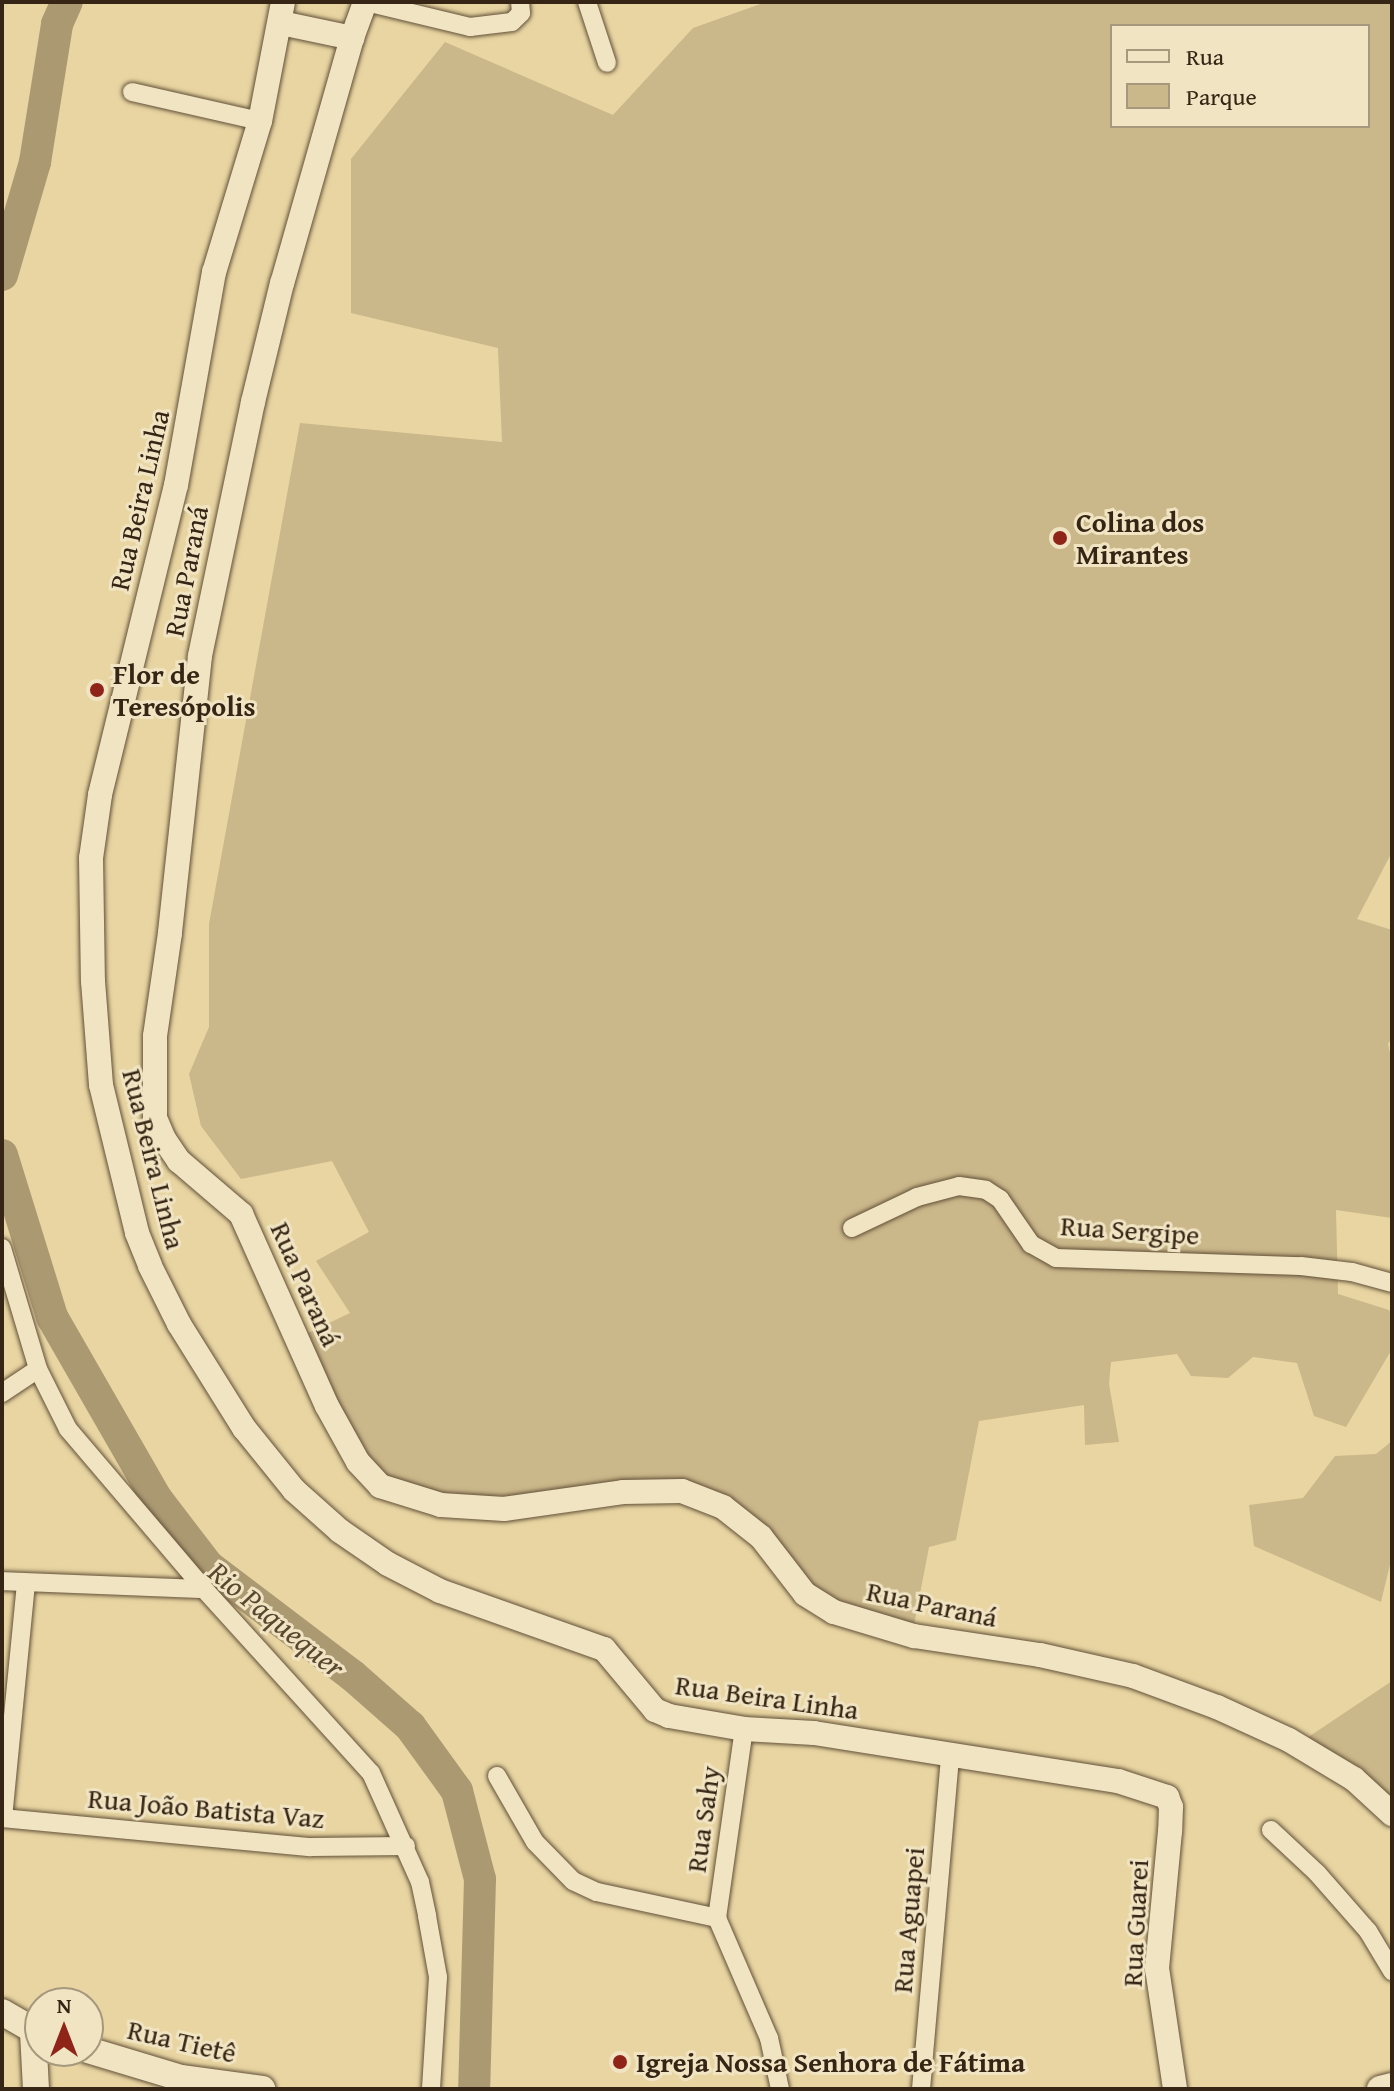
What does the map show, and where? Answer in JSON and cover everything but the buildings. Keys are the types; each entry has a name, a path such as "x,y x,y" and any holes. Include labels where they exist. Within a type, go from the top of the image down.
{"main road":[{"path":"2,2012 24,2026"},
{"name":"Rua Tietê","path":"104,2055 181,2078 262,2089"},
{"path":"36,2067 36,2089"},
{"path":"1380,2089 1392,2086"}],"street":[{"path":"366,2 470,27 512,22 521,13 520,2"},
{"name":"Rua Paraná","path":"366,2 352,38 256,387 200,656 170,933 155,1036 155,1118 164,1139 179,1161 241,1214 327,1406 358,1462 380,1486 441,1505 504,1509 623,1492 682,1491 723,1507 761,1537 805,1594 834,1612 914,1636 1040,1655 1133,1676 1217,1707 1289,1740 1354,1779 1392,1814"},
{"path":"587,2 607,63"},
{"path":"282,12 352,38"},
{"name":"Rua Beira Linha","path":"282,12 260,121 214,272 176,485 100,795 91,858 93,981 101,1085 137,1233 179,1324 244,1428 294,1490 340,1531 388,1564 440,1591 604,1649 655,1710 669,1716 744,1729 814,1733 950,1757 1118,1781 1159,1792 1167,1797 1171,1807"},
{"path":"132,92 260,121"},
{"name":"Rua Sergipe","path":"852,1228 917,1197 959,1186 986,1190 1000,1199 1031,1244 1056,1258 1301,1266 1352,1272 1392,1283"},
{"path":"2,1248 38,1369 68,1429 204,1589 371,1773 420,1882 438,1977 431,2089"},
{"path":"2,1393 38,1369"},
{"path":"2,1581 204,1589"},
{"path":"2,1818 26,1583"},
{"name":"Rua Sahy","path":"717,1918 744,1729"},
{"name":"Rua Aguapei","path":"921,2089 950,1757"},
{"path":"497,1776 535,1842 573,1881 597,1892 717,1918 769,2038 780,2089"},
{"name":"Rua Guarei","path":"1171,1807 1157,1968 1175,2089"},
{"name":"Rua João Batista Vaz","path":"2,1818 311,1847 406,1846"},
{"path":"1271,1830 1317,1873 1368,1931 1392,1971"}],"green space":[{"path":"766,2 1392,2 1392,852 1357,919 1392,930 1392,1037 1388,1044 1392,1062 1392,1218 1336,1210 1338,1294 1389,1310 1392,1315 1392,1349 1346,1427 1314,1416 1297,1363 1253,1357 1228,1378 1191,1376 1177,1354 1111,1362 1109,1384 1119,1442 1085,1445 1084,1405 979,1421 956,1540 929,1547 914,1625 834,1606 718,1513 676,1495 447,1496 405,1491 371,1467 304,1335 350,1313 316,1261 369,1232 332,1161 241,1179 201,1126 189,1074 209,1027 209,924 300,423 502,442 498,348 351,313 351,159 445,42 613,115 693,28"},
{"path":"1392,1441 1392,1556 1381,1602 1254,1546 1249,1505 1303,1498 1335,1456 1376,1454"},
{"path":"1392,1681 1392,1813 1301,1742"}],"waterway":[{"name":"Rio Paquequer","path":"2,275 35,162 57,24 67,2"},
{"name":"Rio Paquequer","path":"2,1155 52,1317 156,1498 208,1566 353,1676 410,1726 457,1791 480,1879 474,2089"}],"place":[{"name":"Colina dos Mirantes","path":"1060,538"},
{"name":"Flor de Teresópolis","path":"97,690"},
{"name":"Igreja Nossa Senhora de Fátima","path":"620,2062"}]}
